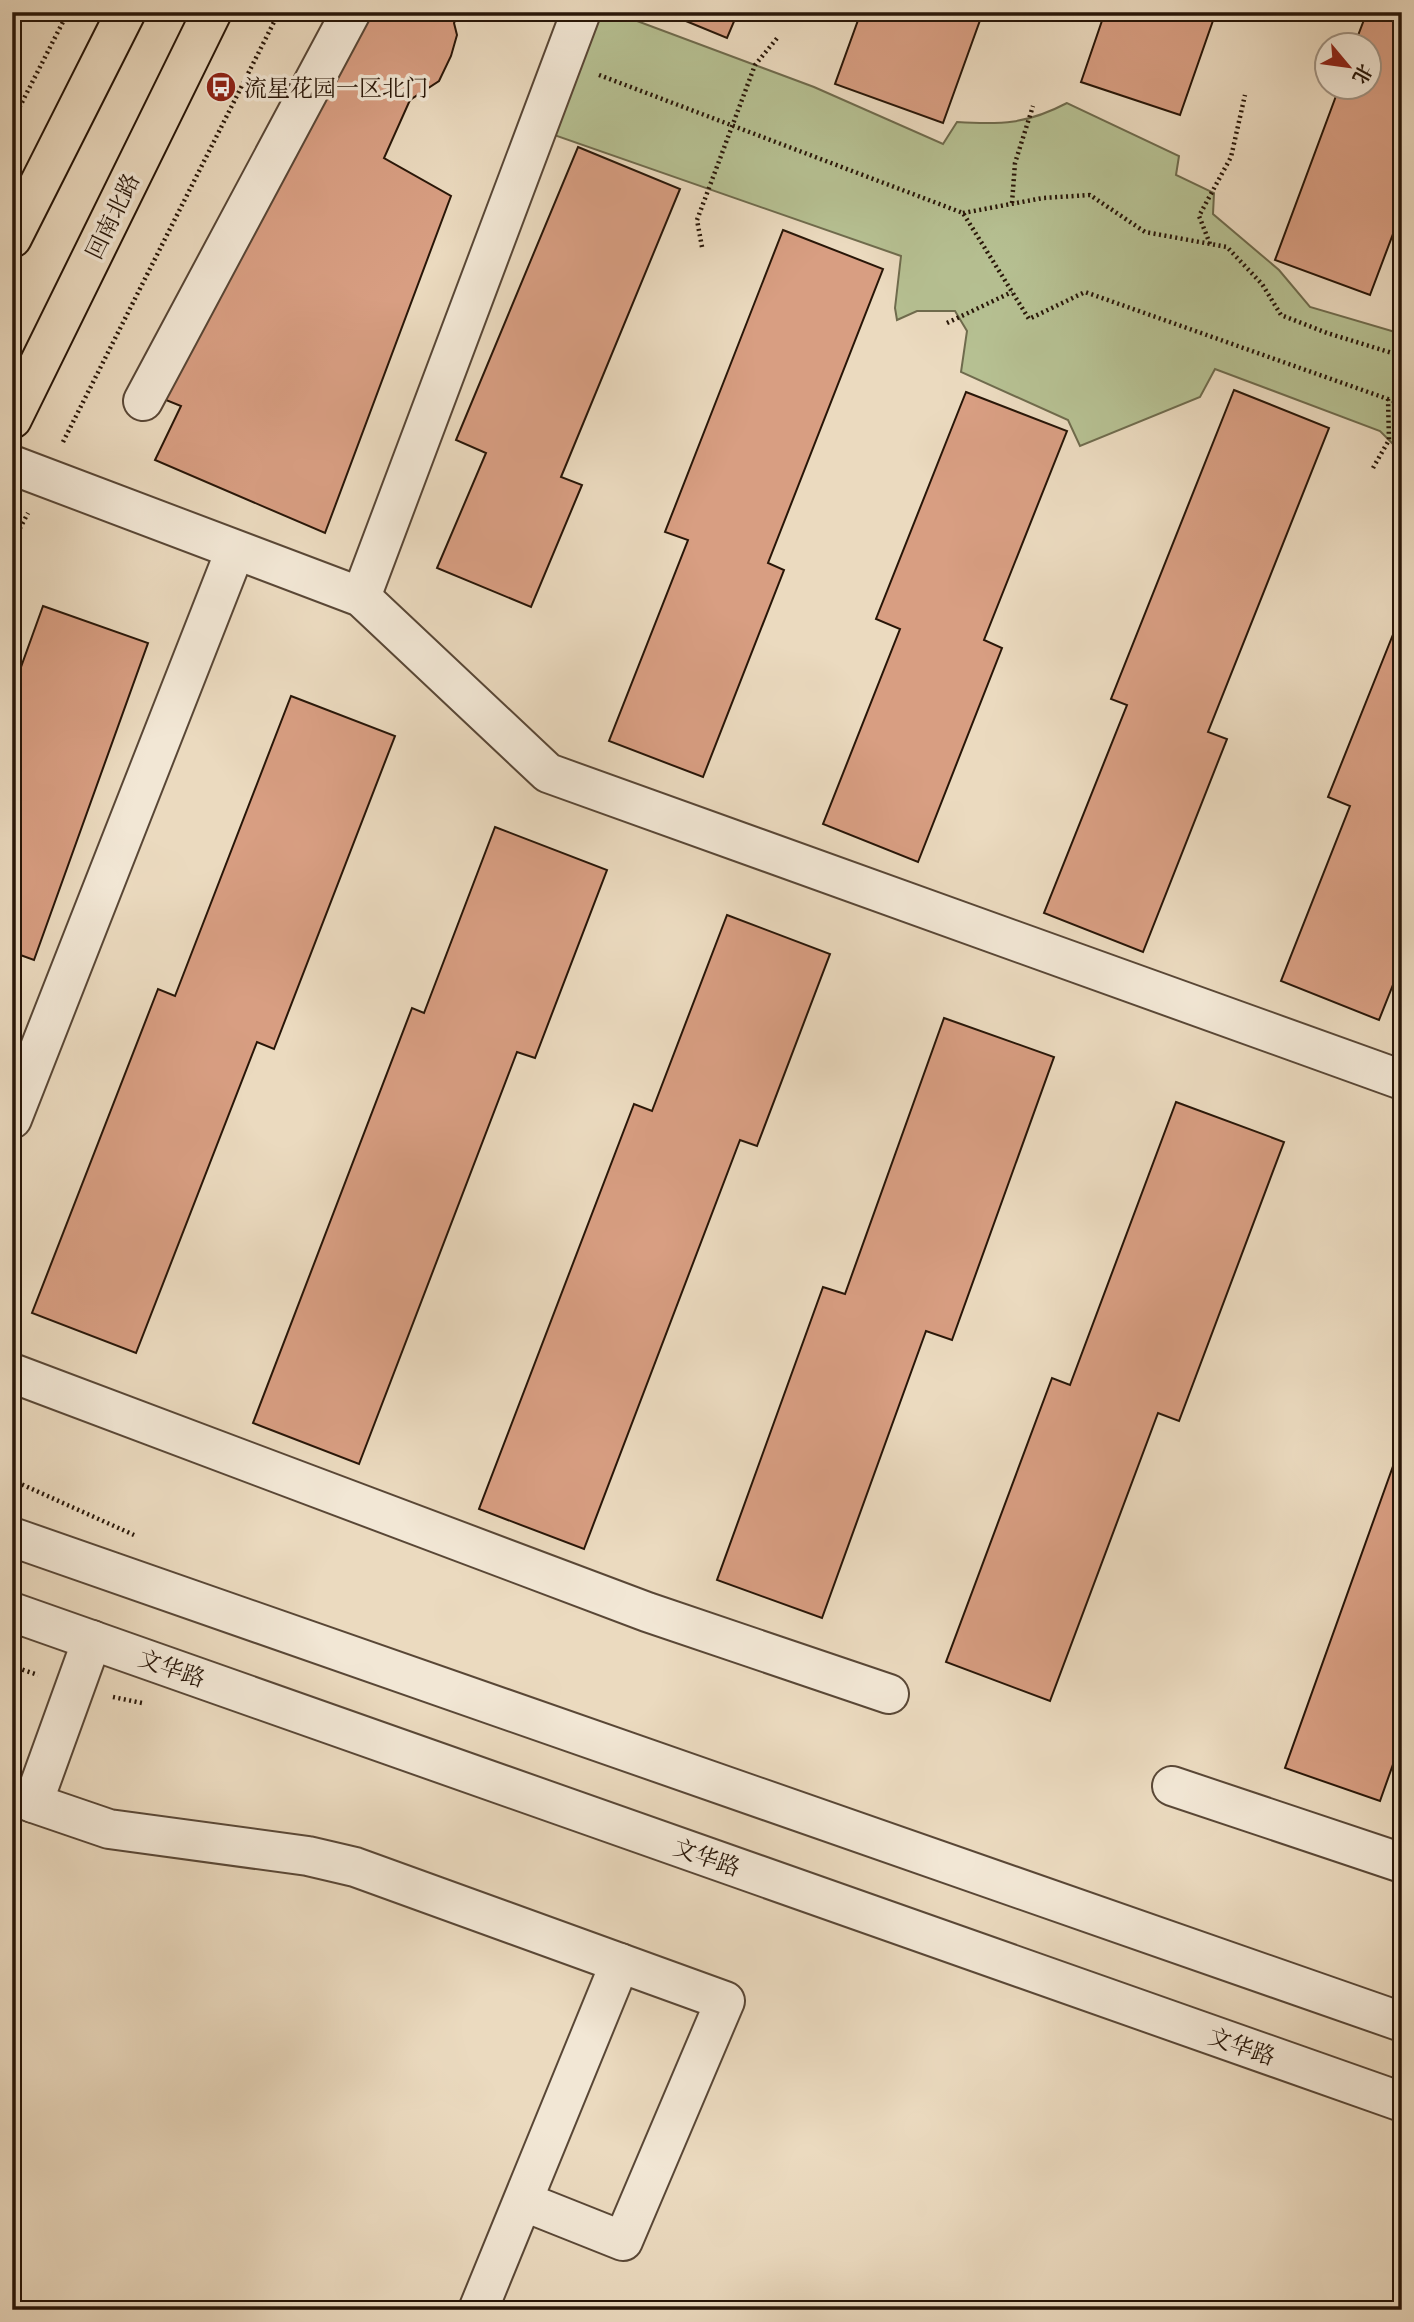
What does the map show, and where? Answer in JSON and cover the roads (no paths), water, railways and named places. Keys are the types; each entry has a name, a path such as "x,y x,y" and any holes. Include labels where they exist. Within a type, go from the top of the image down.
{"main road":[{"path":"12,238 126,12"},
{"name":"回南北路","path":"12,419 212,12"}],"street":[{"path":"143,401 351,12"},
{"path":"361,597 581,12"},
{"path":"29,471 361,597 548,773 658,815 1402,1080"},
{"path":"12,1119 235,551"},
{"path":"12,1373 647,1612 889,1694"},
{"path":"12,1537 1402,2022"},
{"name":"文华路","path":"12,1612 1402,2102"},
{"path":"92,1640 23,1799 109,1829 308,1856 355,1867 725,2001 623,2241 525,2202"},
{"path":"1172,1786 1402,1863"},
{"path":"478,2310 525,2202 620,1963"}],"place":[{"name":"流星花园一区北门","path":"221,87"}]}
